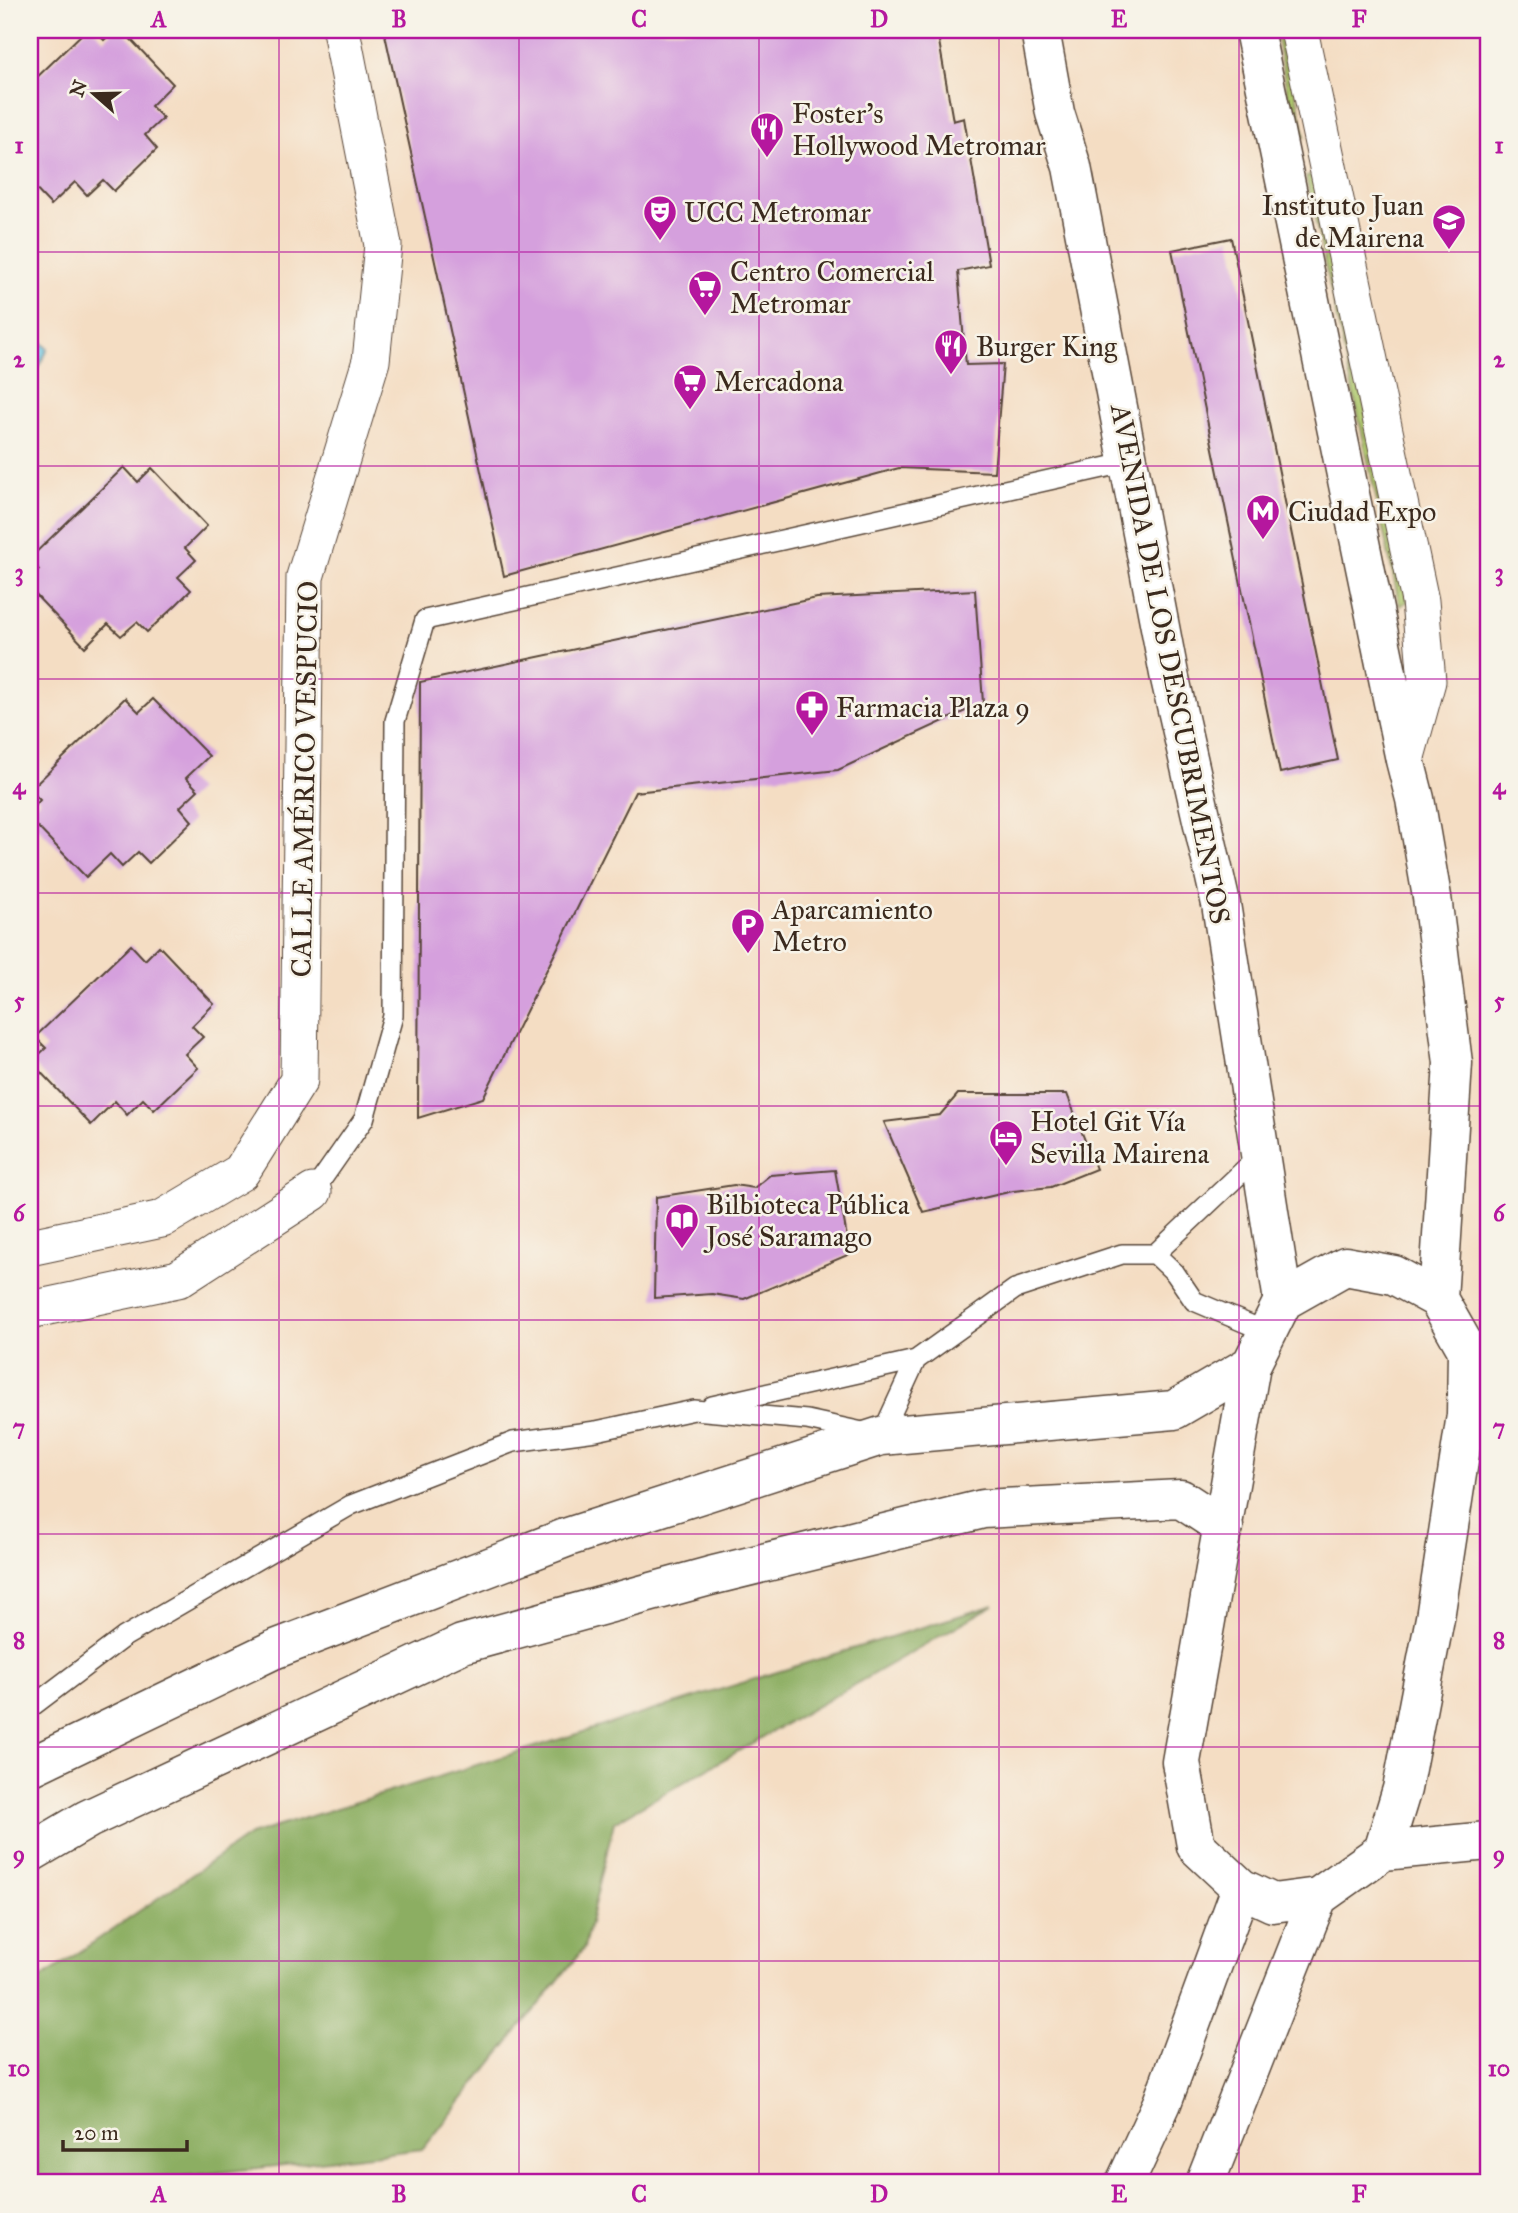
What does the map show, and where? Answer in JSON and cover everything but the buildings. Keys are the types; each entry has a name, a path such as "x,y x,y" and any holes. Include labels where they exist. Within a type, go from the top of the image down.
{"street":[{"name":"CALLE AMÉRICO VESPUCIO","path":"30,1247 162,1219 241,1172 299,1080 305,577 371,361 383,245 341,30"},
{"name":"AVENIDA DE LOS DESCUBRIMENTOS","path":"1040,30 1055,113 1072,167 1169,674 1221,904 1260,1155 1267,1333 1224,1527 1181,1762 1196,1846 1241,1888 1273,1903 1318,1897"},
{"path":"1254,30 1415,799 1432,897 1452,1063 1438,1299"},
{"path":"1299,30 1420,601 1427,681 1405,760"},
{"path":"30,1310 178,1279 313,1192"},
{"path":"30,1767 272,1650 568,1537 881,1436 1174,1410 1345,1266 1394,1275 1438,1299 1467,1350 1477,1411 1402,1789 1383,1851"},
{"path":"30,1853 113,1808 461,1644 710,1576 983,1509 1181,1499 1224,1527"},
{"path":"1205,2183 1318,1897 1383,1851 1488,1841"},
{"path":"1125,2183 1162,2103 1241,1888"}],"lane":[{"path":"313,1192 364,1119 393,1016 395,721 425,620 1130,462"},
{"path":"30,1708 124,1637 362,1499 513,1442 596,1431 916,1360 1015,1289 1122,1254 1155,1254 1260,1155"},
{"path":"1155,1254 1175,1273 1194,1301 1267,1333"},
{"path":"694,1410 807,1420 881,1436 916,1360"}],"green space":[{"path":"1275,30 1283,30 1305,137 1297,139"},
{"path":"1315,175 1408,601 1400,606 1306,177"},
{"path":"994,1605 614,1822 584,1948 423,2149 163,2179 156,2183 30,2183 30,1986 250,1835"}],"water":[{"path":"32,332 48,349 36,373 30,376 30,334"}],"place":[{"name":"Foster's Hollywood Metromar","path":"767,159"},
{"name":"UCC Metromar","path":"660,242"},
{"name":"Instituto Juan de Mairena","path":"1449,251"},
{"name":"Centro Comercial Metromar","path":"705,317"},
{"name":"Burger King","path":"951,376"},
{"name":"Mercadona","path":"690,411"},
{"name":"Ciudad Expo","path":"1263,541"},
{"name":"Farmacia Plaza 9","path":"812,737"},
{"name":"Aparcamiento Metro","path":"748,955"},
{"name":"Hotel Git Vía Sevilla Mairena","path":"1006,1167"},
{"name":"Bilbioteca Pública José Saramago","path":"682,1250"}]}
